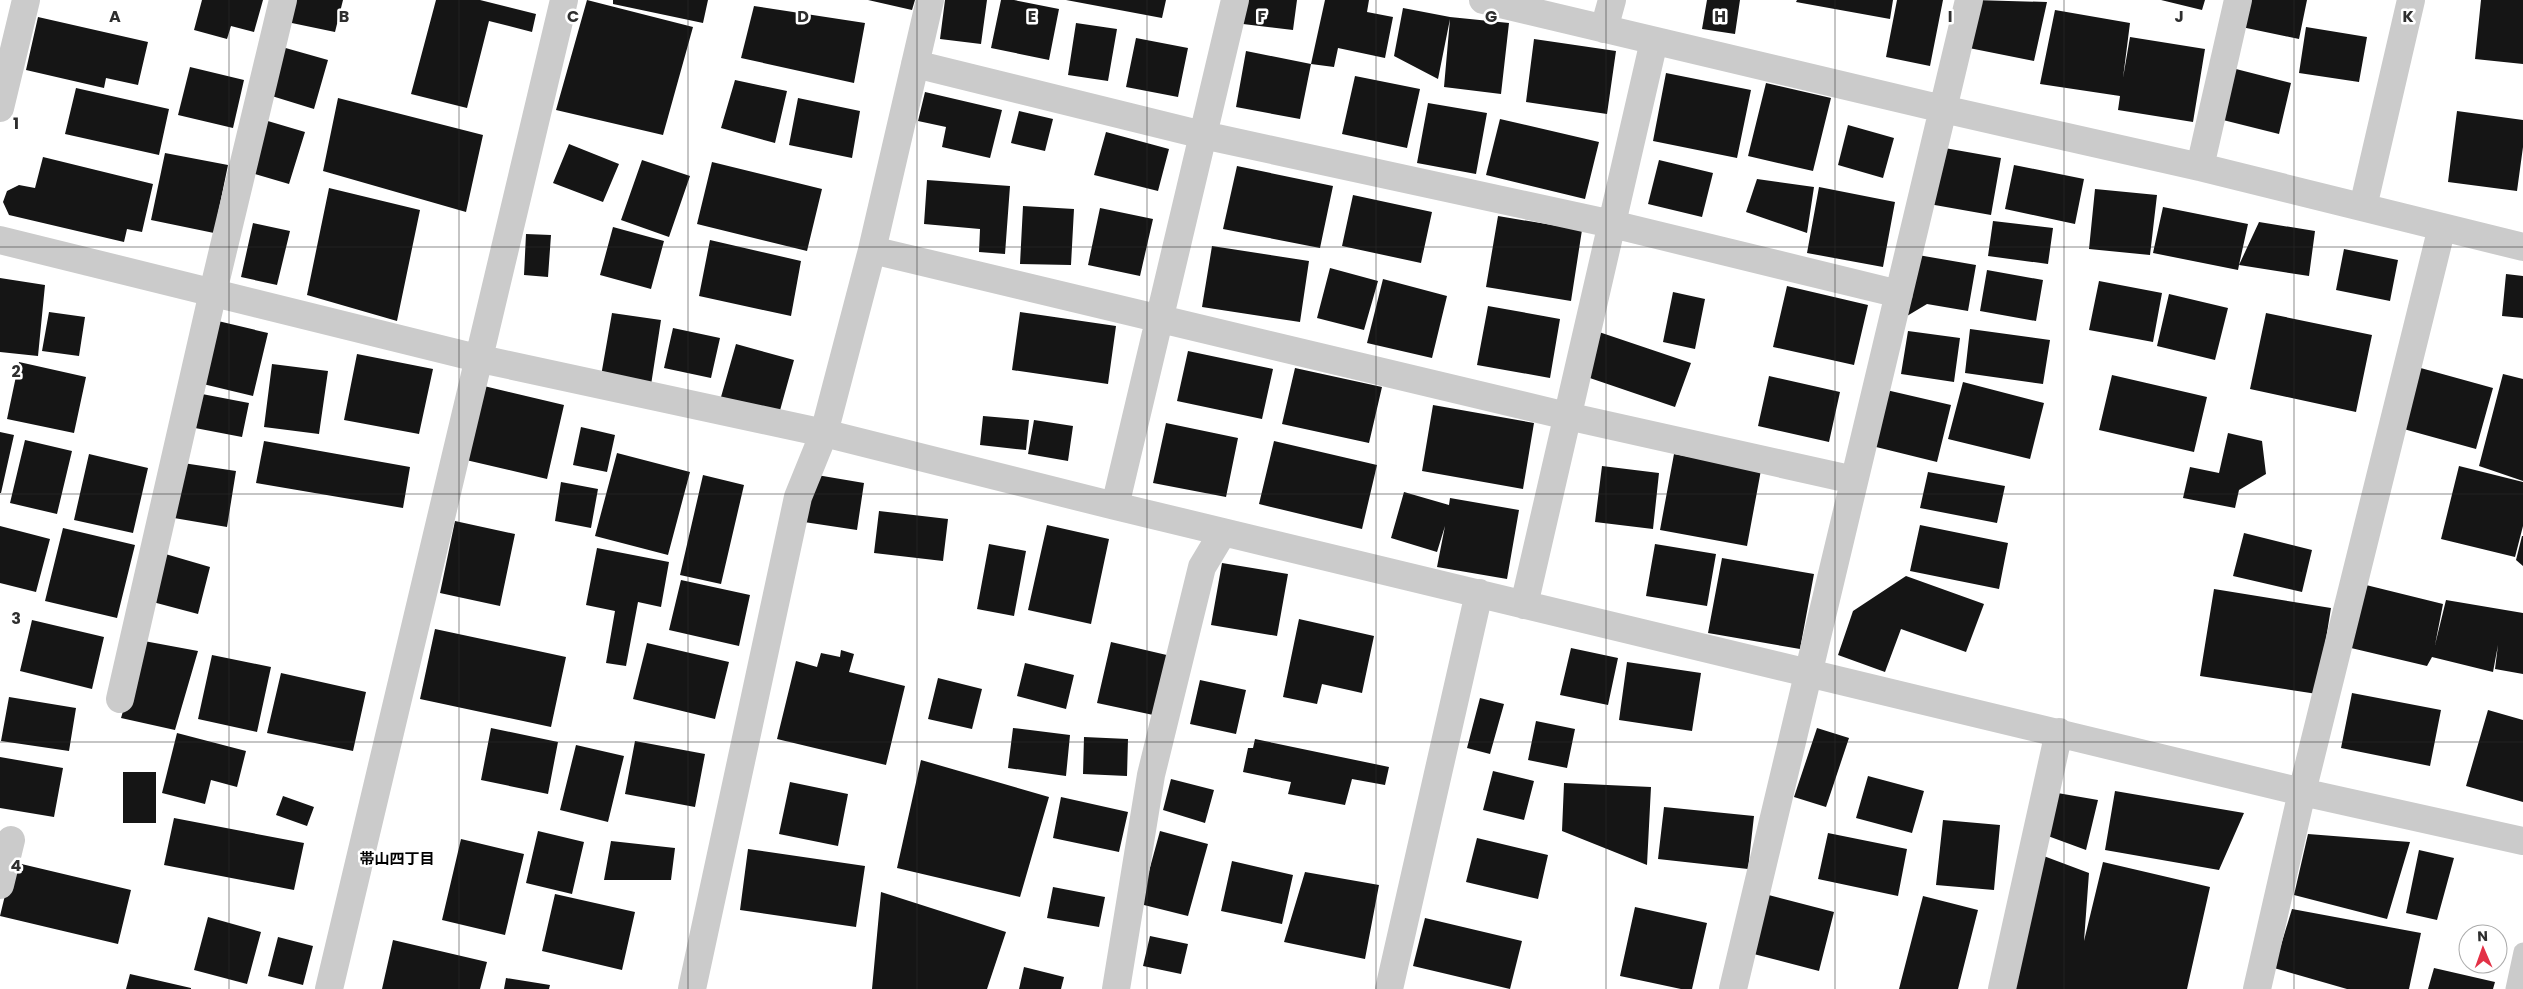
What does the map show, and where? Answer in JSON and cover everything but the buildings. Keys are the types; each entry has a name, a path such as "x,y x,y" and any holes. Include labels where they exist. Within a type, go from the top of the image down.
{"street":[{"path":"0,108 26,0"},
{"path":"120,699 213,292 283,0"},
{"path":"329,989 481,359 564,0"},
{"path":"692,989 798,496 824,433 872,250 930,0"},
{"path":"1115,506 1235,0"},
{"path":"1483,0 1943,109 2200,166 2442,227 2523,245"},
{"path":"1604,29 1612,0"},
{"path":"1734,989 1969,0"},
{"path":"2200,166 2238,0"},
{"path":"2363,207 2411,0"},
{"path":"1524,605 1654,41"},
{"path":"915,64 1203,135 1612,224 1898,294"},
{"path":"2257,989 2302,792 2442,227"},
{"path":"0,240 481,359 824,433 1115,506 2302,792 2523,841"},
{"path":"872,250 1567,416 1854,480"},
{"path":"1116,989 1151,776 1202,567 1223,532"},
{"path":"1389,989 1478,593"},
{"path":"2002,989 2059,732"},
{"path":"0,885 11,840"}],"lane":[{"path":"2515,989 2523,952"}],"district":[{"name":"帯山四丁目","path":"397,859"}]}
